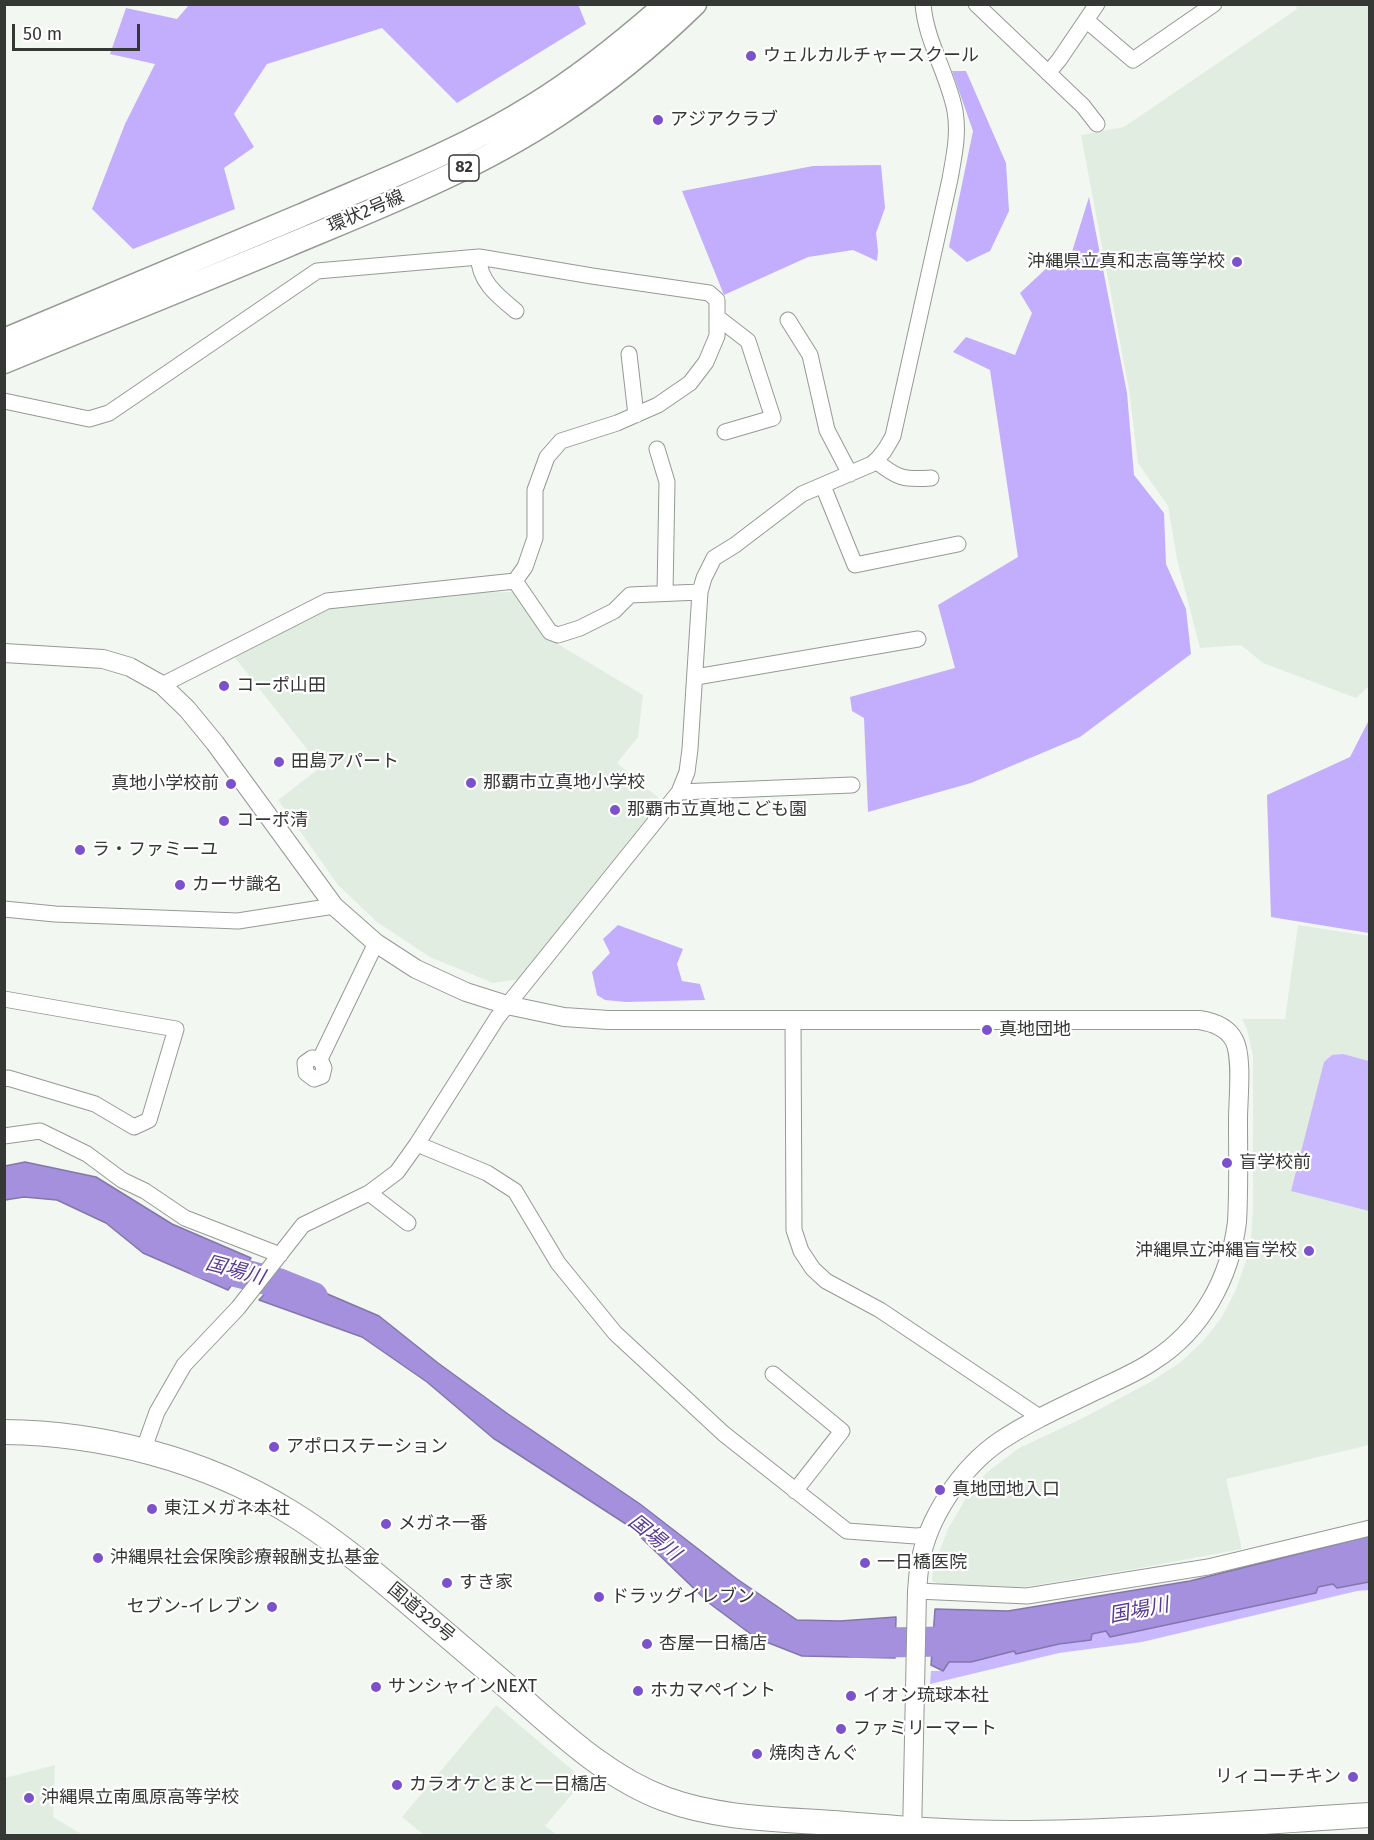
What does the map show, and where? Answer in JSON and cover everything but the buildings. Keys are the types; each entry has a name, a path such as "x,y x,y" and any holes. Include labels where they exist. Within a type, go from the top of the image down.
{"highway":[{"name":"国道329号","path":"4,1432 71,1437 143,1451 225,1479 289,1511 359,1560 580,1748 622,1780 665,1799 705,1811 746,1817 912,1832 1046,1833 1370,1815"}],"main road":[{"name":"環状2号線","path":"4,363 495,127 533,106 578,76 625,40 666,4"},
{"name":"環状2号線","path":"4,340 198,271 454,173 557,116 604,83 646,49 695,4"}],"street":[{"path":"143,1451 157,1412 184,1365 238,1308 303,1225 369,1193 397,1172 507,1005 679,792 687,772 696,677 700,592 714,558 802,494 876,461 885,451 893,436 950,179 957,136 955,111 926,25 923,4"},
{"path":"976,4 1083,106 1097,124"},
{"path":"1048,73 1097,4"},
{"path":"1086,20 1133,60 1214,4"},
{"path":"479,257 479,268 495,294 516,311"},
{"path":"4,400 89,419 109,413 317,271 479,257 709,293 717,300 717,336 706,362 690,383 658,405 561,441 547,458 536,489 535,538 525,567 514,582 327,601 162,685"},
{"path":"717,317 748,341 773,418 725,432"},
{"path":"788,320 810,355 826,430 850,474"},
{"path":"629,354 636,414"},
{"path":"657,449 667,482 665,593"},
{"path":"876,461 890,472 907,479 931,478"},
{"path":"823,486 855,565 958,543"},
{"path":"514,582 550,632 558,635 580,628 614,611 630,595 700,592"},
{"path":"696,677 918,639"},
{"path":"4,653 103,659 130,667 162,685 187,709 215,743 334,906 376,943 416,969 466,992 507,1005 564,1017 608,1020 1199,1020 1212,1022 1222,1027 1234,1039 1239,1068 1237,1222 1234,1241 1221,1284 1207,1309 1187,1333 1153,1362 1041,1418 986,1452 956,1484 928,1535 920,1564 917,1598 912,1832"},
{"path":"679,792 852,785"},
{"path":"4,909 55,914 238,921 334,906"},
{"path":"320,1059 376,943"},
{"path":"4,999 176,1029 149,1120 134,1127 95,1104 8,1078 4,1079"},
{"path":"793,1021 794,1230 801,1251 813,1269 826,1281 880,1310 1041,1418"},
{"path":"4,1136 40,1131 87,1154 122,1180 146,1191 185,1218 280,1255"},
{"path":"417,1144 487,1173 515,1191 558,1263 615,1333 724,1434 847,1531 928,1535"},
{"path":"369,1193 408,1223"},
{"path":"773,1374 842,1431 795,1491"},
{"path":"917,1598 1026,1596 1208,1567 1370,1528"}],"shaded area":[{"path":"578,4 586,24 457,103 382,28 267,64 234,114 254,147 224,168 235,209 133,249 92,209 125,124 155,64 110,54 126,8 177,19 189,5"},
{"name":"沖縄県立真和志高等学校","path":"1296,5 1369,5 1370,685 1356,698 1263,663 1241,645 1200,648 1177,559 1168,506 1138,463 1129,390 1081,135 1124,127 1297,9"},
{"path":"952,71 966,71 1006,163 1009,211 990,251 967,262 949,247 973,131"},
{"path":"881,165 885,208 876,233 877,261 853,250 808,257 724,295 682,191 813,166"},
{"path":"1089,197 1127,393 1134,475 1164,513 1166,564 1186,609 1191,654 1080,737 971,783 868,812 864,718 852,711 850,697 955,668 938,605 1018,557 990,370 953,352 966,337 1015,355 1032,313 1020,293 1051,264 1066,271"},
{"name":"那覇市立真地小学校","path":"518,592 551,640 643,695 638,737 617,763 661,800 519,979 493,983 430,957 377,922 338,885 278,800 321,767 232,654 328,608 440,593"},
{"path":"1369,720 1369,933 1271,917 1267,795 1350,757"},
{"path":"618,925 683,949 677,964 682,981 700,984 705,1000 626,1002 605,1000 597,995 592,972 610,953 603,939"},
{"name":"沖縄県立沖縄盲学校","path":"1298,925 1369,936 1369,1445 1226,1479 1242,1549 1012,1589 943,1586 932,1581 934,1565 948,1529 966,1498 986,1473 1019,1448 1083,1418 1152,1381 1182,1361 1204,1340 1222,1317 1235,1292 1251,1239 1253,1056 1247,1029 1242,1019 1285,1019"},
{"path":"1343,1054 1369,1061 1369,1211 1291,1191 1324,1062 1332,1055"},
{"path":"1369,1582 1369,1590 1142,1642 1059,1653 930,1684 931,1671 943,1671 949,1662 971,1662 1014,1651 1091,1640 1091,1634 1106,1631 1111,1637 1316,1593 1318,1587 1333,1584 1337,1588"},
{"path":"496,1705 584,1780 545,1826 557,1835 424,1835 402,1817"},
{"name":"沖縄県立南風原高等学校","path":"55,1765 53,1817 83,1835 5,1835 5,1778"}],"water":[{"path":"25,1162 96,1177 172,1224 251,1258 228,1290 143,1253 106,1223 57,1200 24,1197 5,1200 5,1166"},
{"path":"283,1275 379,1316 508,1414 640,1504 737,1579 797,1620 840,1621 896,1617 895,1658 802,1656 756,1638 709,1603 629,1526 493,1438 427,1382 362,1337 259,1300"},
{"path":"1369,1536 1369,1582 1337,1588 1333,1584 1318,1587 1316,1593 1110,1637 1106,1631 1092,1634 1091,1640 1059,1644 1016,1654 1014,1651 971,1662 949,1662 943,1671 931,1665 935,1609 1008,1611 1190,1581"}],"waterway":[{"name":"国場川","path":"201,1263 278,1283 313,1297"},
{"name":"国場川","path":"854,1643 974,1641"}],"place":[{"name":"ウェルカルチャースクール","path":"751,56"},
{"name":"アジアクラブ","path":"658,120"},
{"name":"沖縄県立真和志高等学校","path":"1237,262"},
{"name":"コーポ山田","path":"224,686"},
{"name":"田島アパート","path":"279,762"},
{"name":"那覇市立真地小学校","path":"471,783"},
{"name":"真地小学校前","path":"231,784"},
{"name":"那覇市立真地こども園","path":"615,810"},
{"name":"コーポ清","path":"224,821"},
{"name":"ラ・ファミーユ","path":"80,850"},
{"name":"カーサ識名","path":"180,885"},
{"name":"真地団地","path":"987,1030"},
{"name":"盲学校前","path":"1227,1163"},
{"name":"沖縄県立沖縄盲学校","path":"1309,1251"},
{"name":"アポロステーション","path":"274,1447"},
{"name":"真地団地入口","path":"940,1490"},
{"name":"東江メガネ本社","path":"152,1509"},
{"name":"メガネ一番","path":"386,1524"},
{"name":"沖縄県社会保険診療報酬支払基金","path":"98,1558"},
{"name":"一日橋医院","path":"865,1563"},
{"name":"すき家","path":"447,1583"},
{"name":"ドラッグイレブン","path":"599,1597"},
{"name":"セブン-イレブン","path":"272,1607"},
{"name":"杏屋一日橋店","path":"647,1644"},
{"name":"サンシャインNEXT","path":"376,1687"},
{"name":"ホカマペイント","path":"638,1691"},
{"name":"イオン琉球本社","path":"851,1696"},
{"name":"ファミリーマート","path":"841,1729"},
{"name":"焼肉きんぐ","path":"757,1754"},
{"name":"リィコーチキン","path":"1353,1777"},
{"name":"カラオケとまと一日橋店","path":"397,1785"},
{"name":"沖縄県立南風原高等学校","path":"29,1798"}]}
